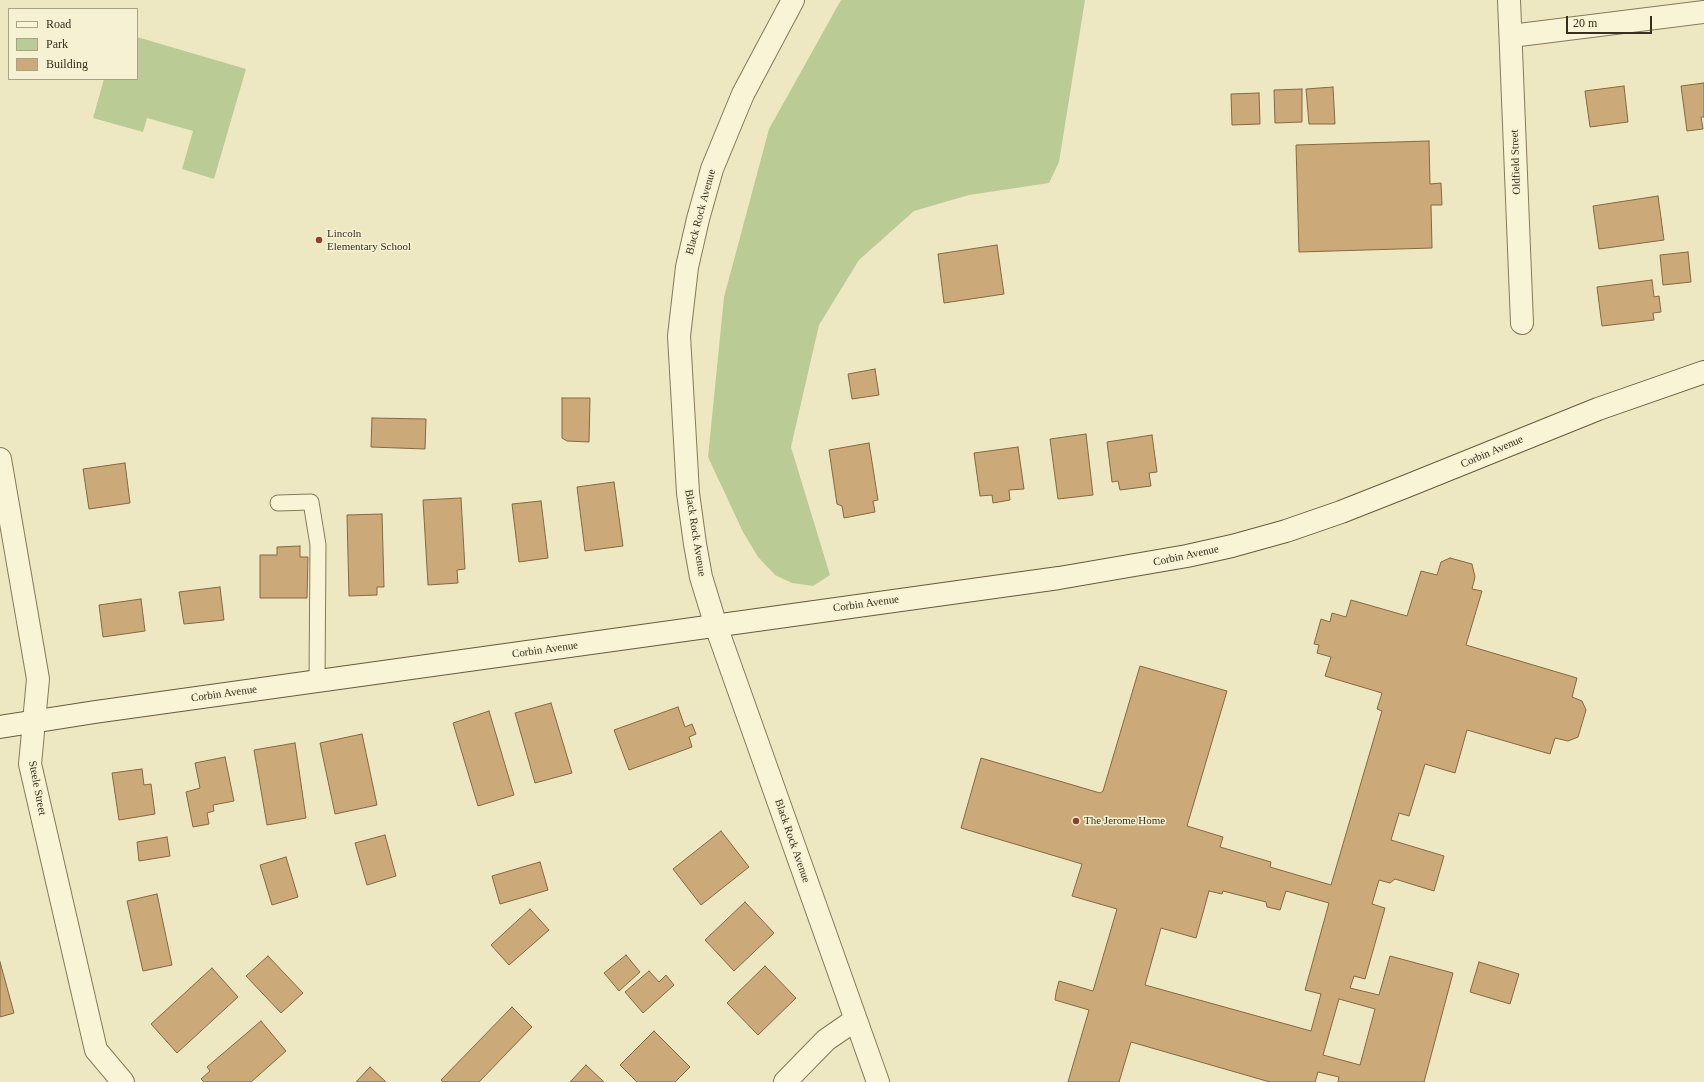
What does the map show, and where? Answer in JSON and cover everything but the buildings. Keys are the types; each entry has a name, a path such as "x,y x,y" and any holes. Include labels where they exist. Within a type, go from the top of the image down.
{"street":[{"name":"Black Rock Avenue","path":"793,0 743,94 712,169 698,219 687,267 679,336 688,493 699,564 716,626 878,1082"},
{"name":"Oldfield Street","path":"1509,0 1522,323"},
{"path":"1511,36 1704,12"},
{"name":"Corbin Avenue","path":"0,727 1123,568 1187,556 1232,546 1286,531 1341,512 1598,409 1704,372"},
{"name":"Steele Street","path":"0,458 38,679 30,764 96,1050 123,1082"},
{"path":"785,1082 826,1040 856,1020"}],"lane":[{"path":"278,503 311,502 318,546 317,682"}],"green space":[{"path":"841,0 1085,0 1059,162 1049,183 969,195 914,211 859,260 819,325 791,447 830,575 813,586 792,583 775,575 758,557 743,532 708,457 724,297 769,129"},
{"path":"138,37 246,69 214,179 182,169 193,131 147,118 143,132 93,118 104,80 138,80"}],"place":[{"name":"Lincoln Elementary School","path":"319,240"},
{"name":"The Jerome Home","path":"1076,821"}]}
